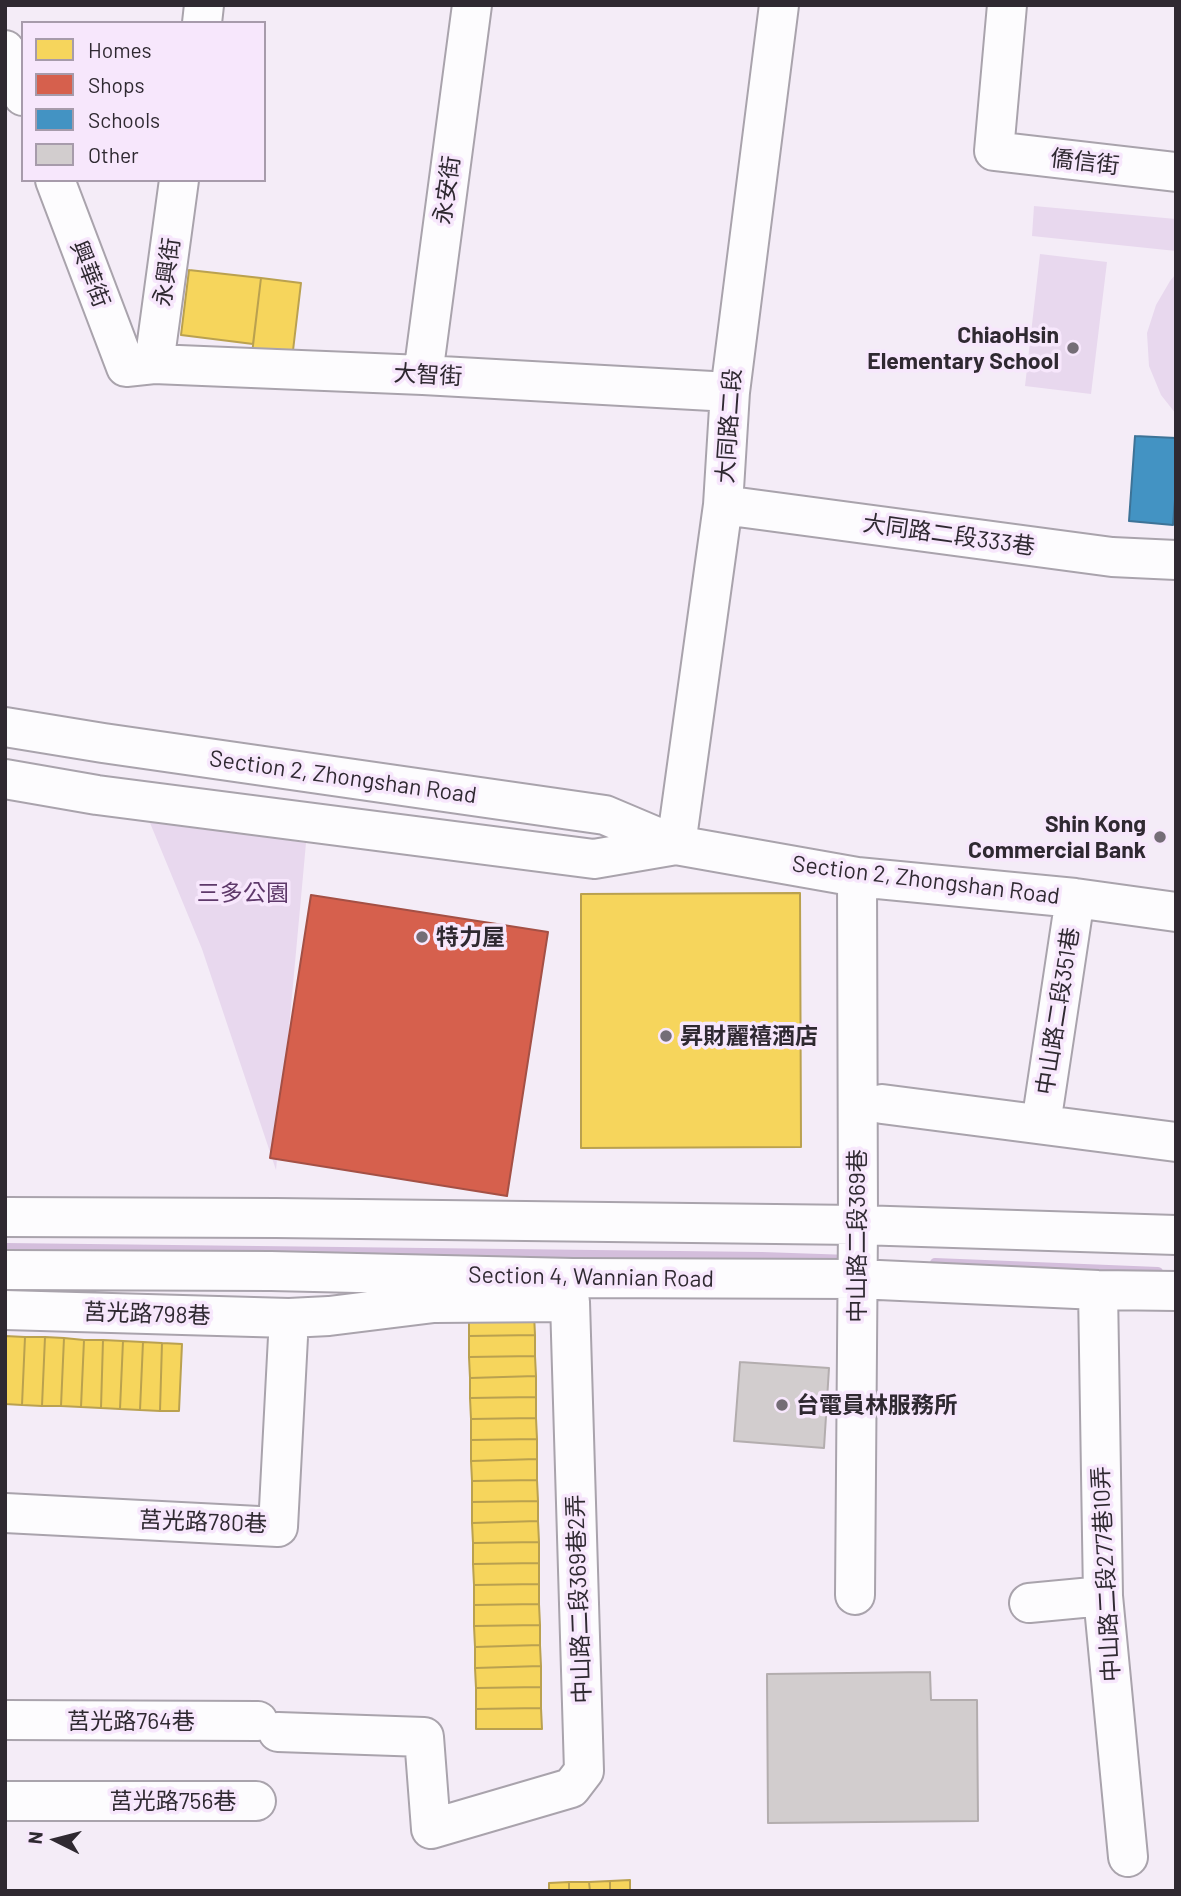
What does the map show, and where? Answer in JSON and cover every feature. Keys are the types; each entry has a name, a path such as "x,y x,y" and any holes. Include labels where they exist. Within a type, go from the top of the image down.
{"street":[{"name":"永安街","path":"423,375 472,5"},
{"name":"大同路二段","path":"676,845 723,505 730,391 779,5"},
{"name":"僑信街","path":"1007,5 994,151 1176,173"},
{"path":"5,50 21,91"},
{"name":"興華街","path":"56,182 140,365"},
{"name":"永興街","path":"140,365 180,182"},
{"name":"大智街","path":"140,365 423,375 730,391"},
{"name":"大同路二段333巷","path":"723,505 1112,557 1176,560"},
{"name":"Section 2, Zhongshan Road","path":"5,727 605,815 676,845 857,877 1075,898 1176,912"},
{"name":"Section 2, Zhongshan Road","path":"5,779 97,795 594,859 676,845"},
{"name":"中山路二段369巷","path":"855,1595 857,877"},
{"name":"中山路二段351巷","path":"1041,1124 1075,898"},
{"name":"中山路二段351巷","path":"882,1104 1176,1142"},
{"path":"5,1217 263,1217 858,1225 1176,1235"},
{"name":"Section 4, Wannian Road","path":"5,1270 856,1279 1176,1291"},
{"name":"中山路二段277巷10弄","path":"1098,1290 1103,1596 1128,1857"},
{"name":"中山路二段369巷2弄","path":"268,1726 424,1737 431,1829 571,1788 584,1771 570,1302 435,1303 289,1318"},
{"name":"莒光路798巷","path":"5,1310 289,1318"},
{"name":"莒光路780巷","path":"5,1513 278,1527 289,1318"},
{"path":"1029,1603 1103,1596"},
{"name":"莒光路764巷","path":"5,1720 268,1726"},
{"name":"莒光路756巷","path":"5,1801 256,1801"}],"green space":[{"path":"1034,206 1176,219 1176,251 1032,236"},
{"path":"1040,254 1107,262 1091,394 1025,386"},
{"path":"1176,274 1176,414 1161,395 1149,366 1147,333 1156,305"},
{"name":"三多公園","path":"148,818 306,843 276,1170 202,949"}],"building: Homes":[{"path":"189,270 261,278 253,344 181,335"},
{"path":"261,278 301,283 292,359 252,354"},
{"path":"800,893 801,1147 581,1148 581,894"},
{"path":"534,1314 535,1335 469,1336 469,1315"},
{"path":"535,1335 535,1356 469,1357 469,1336"},
{"path":"5,1336 25,1337 22,1405 5,1404"},
{"path":"25,1337 45,1337 42,1406 22,1405"},
{"path":"45,1337 64,1338 61,1406 42,1406"},
{"path":"64,1338 84,1340 81,1407 61,1406"},
{"path":"84,1340 103,1340 101,1408 81,1407"},
{"path":"103,1340 123,1341 120,1409 101,1408"},
{"path":"123,1341 143,1342 140,1410 120,1409"},
{"path":"143,1342 162,1343 160,1411 140,1410"},
{"path":"162,1343 182,1344 179,1411 160,1411"},
{"path":"535,1356 536,1376 470,1378 469,1357"},
{"path":"536,1376 536,1397 470,1398 470,1378"},
{"path":"536,1397 536,1418 471,1419 470,1398"},
{"path":"536,1418 537,1439 471,1440 471,1419"},
{"path":"537,1439 537,1459 471,1461 471,1440"},
{"path":"537,1459 537,1480 472,1481 471,1461"},
{"path":"537,1480 538,1501 472,1502 472,1481"},
{"path":"538,1501 538,1521 472,1523 472,1502"},
{"path":"538,1521 539,1542 473,1543 472,1523"},
{"path":"539,1542 539,1563 473,1564 473,1543"},
{"path":"539,1563 539,1584 474,1585 473,1564"},
{"path":"539,1584 539,1604 474,1605 474,1585"},
{"path":"539,1604 540,1625 474,1626 474,1605"},
{"path":"540,1625 540,1645 475,1647 474,1626"},
{"path":"540,1645 541,1666 475,1668 475,1647"},
{"path":"541,1666 541,1687 476,1688 475,1668"},
{"path":"541,1687 541,1708 476,1709 476,1688"},
{"path":"541,1708 542,1729 476,1729 476,1709"},
{"path":"630,1880 630,1891 610,1891 610,1881"},
{"path":"610,1881 610,1891 590,1891 589,1882"},
{"path":"569,1882 569,1891 549,1891 549,1883"},
{"path":"569,1882 589,1882 590,1891 569,1891"}],"building: Shops":[{"path":"311,895 548,932 507,1196 270,1158"}],"building: Schools":[{"path":"1135,436 1176,438 1173,525 1129,521"}],"building: Other":[{"name":"台電員林服務所","path":"740,1362 829,1368 824,1448 734,1441"},
{"path":"930,1672 931,1700 977,1700 978,1821 768,1823 767,1674"}],"waterway":[{"path":"5,1248 850,1260"},
{"path":"935,1263 1158,1272"}],"place":[{"name":"ChiaoHsin Elementary School","path":"1073,348"},
{"name":"Shin Kong Commercial Bank","path":"1160,837"},
{"name":"特力屋","path":"422,937"},
{"name":"昇財麗禧酒店","path":"666,1036"},
{"name":"台電員林服務所","path":"782,1405"}]}
